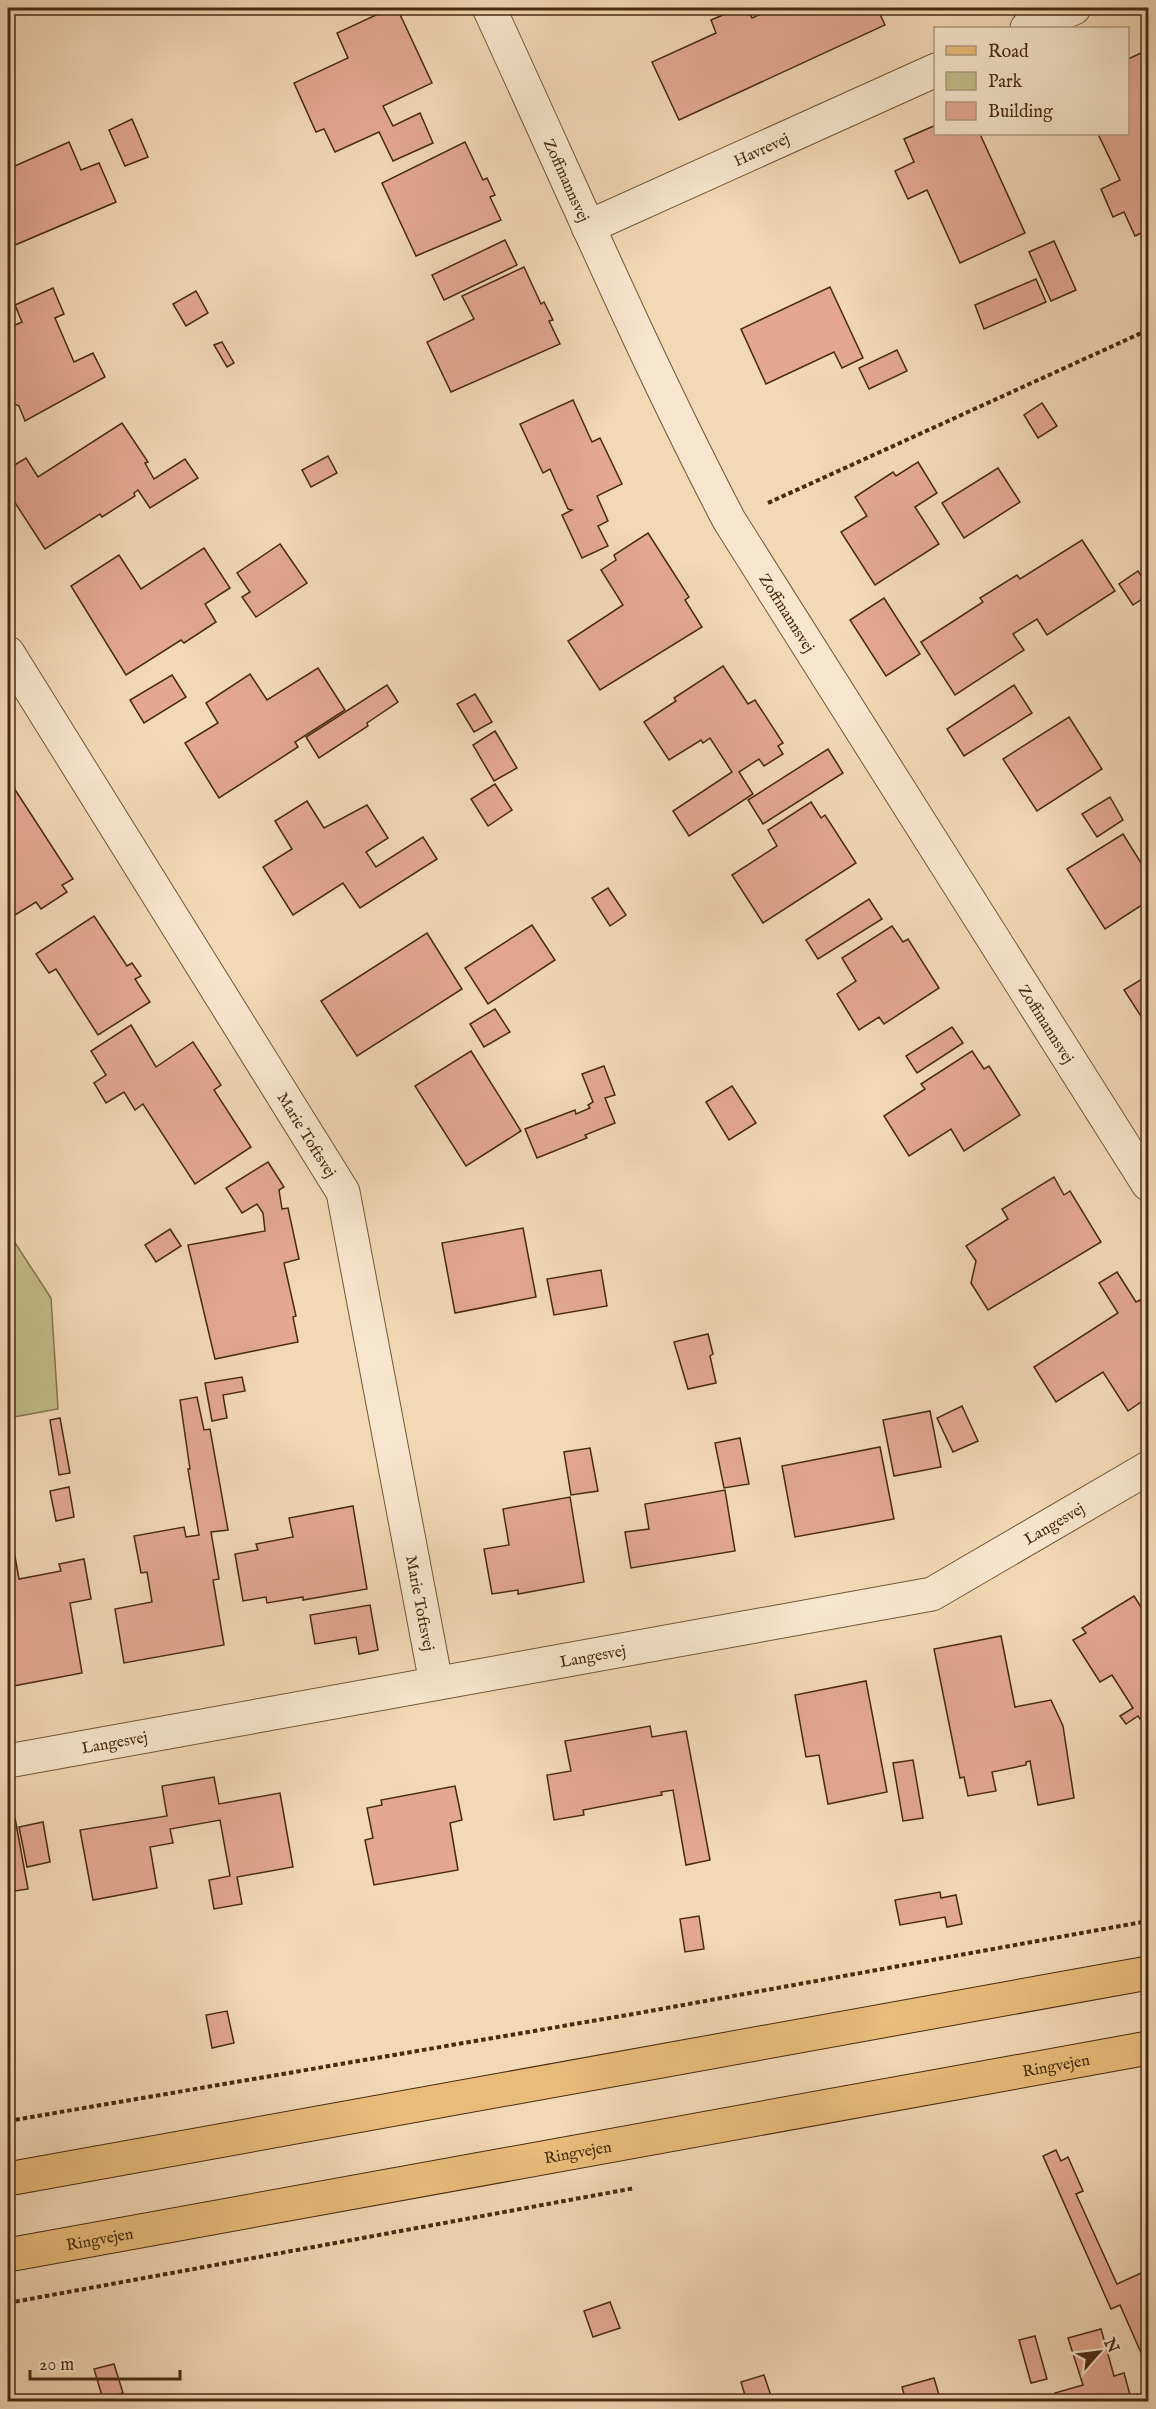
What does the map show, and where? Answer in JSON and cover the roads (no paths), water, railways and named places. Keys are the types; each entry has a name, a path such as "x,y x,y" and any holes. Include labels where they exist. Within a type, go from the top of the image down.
{"main road":[{"path":"8,2180 1149,1973"},
{"name":"Ringvejen","path":"8,2255 1149,2048"}],"street":[{"name":"Zoffmannsvej","path":"489,8 588,227 695,454 729,520 1149,1184"},
{"path":"1029,27 1074,8"},
{"name":"Havrevej","path":"588,227 934,71"},
{"name":"Marie Toftsvej","path":"8,653 343,1192 436,1683"},
{"name":"Langesvej","path":"8,1761 932,1594 1149,1468"}]}
